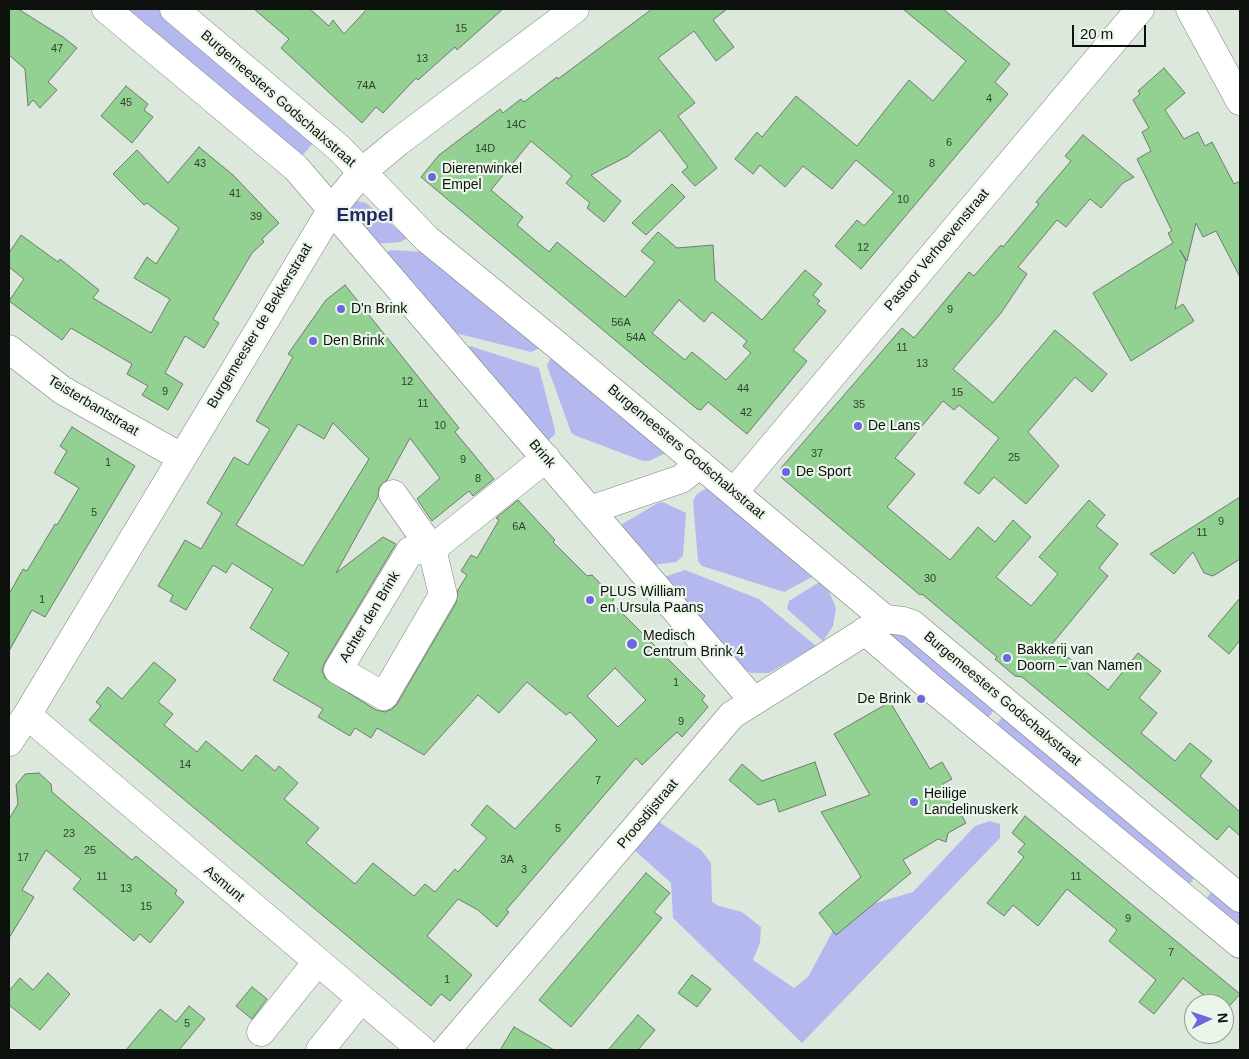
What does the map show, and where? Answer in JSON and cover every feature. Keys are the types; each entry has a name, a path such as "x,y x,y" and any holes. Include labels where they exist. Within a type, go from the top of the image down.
{"street":[{"path":"106,9 296,168 332,209"},
{"name":"Burgemeesters Godschalxstraat","path":"174,9 339,148 427,239 734,492 875,625 930,687 1184,905 1240,944"},
{"name":"Burgemeester de Bekkerstraat","path":"9,742 332,209 362,172 398,142 575,9"},
{"name":"Pastoor Verhoevenstraat","path":"734,492 1140,9"},
{"path":"1190,9 1240,101"},
{"name":"Brink","path":"332,209 753,700"},
{"name":"Teisterbantstraat","path":"9,350 62,390 181,457"},
{"name":"Achter den Brink","path":"432,549 443,595 384,696 338,670 410,551 432,549 546,458"},
{"path":"590,510 681,479 700,464"},
{"path":"393,494 432,549"},
{"name":"Burgemeesters Godschalxstraat","path":"875,625 903,620 912,624 1218,868 1240,898"},
{"name":"Proosdijstraat","path":"446,1050 732,715 753,700 875,625"},
{"name":"Asmunt","path":"27,715 361,999 407,1045"},
{"path":"1184,905 1218,868"},
{"path":"261,1032 317,962"},
{"path":"320,1050 361,999"}],"shaded area":[{"path":"118,9 160,9 317,139 299,159"},
{"path":"354,200 366,203 408,238 400,242 375,244 348,209"},
{"path":"391,250 425,252 540,348 531,352 451,332 384,254"},
{"path":"470,346 539,368 555,430 555,434 547,442 466,349"},
{"path":"551,357 666,453 649,461 643,461 574,435 571,432 547,366"},
{"path":"708,487 814,576 784,592 702,566 698,561 693,501 697,494"},
{"path":"663,502 686,513 683,556 676,562 652,565 619,526 658,503"},
{"path":"685,570 759,599 816,646 769,673 751,673 742,667 664,577"},
{"path":"821,581 828,589 836,608 833,626 823,641 787,609 789,601"},
{"path":"902,626 997,706 985,722 883,638"},
{"path":"1006,713 1195,873 1192,882 1186,884 993,728"},
{"path":"656,820 701,850 711,863 712,902 719,906 742,912 761,927 760,943 753,960 794,988 808,977 837,923 849,911 913,892 975,826 990,821 1000,824 1000,838 802,1043 673,918 671,883 632,848"},
{"path":"1216,891 1240,909 1240,934 1206,899 1211,892"}],"building":[{"path":"9,9 18,9 77,48 48,82 57,90 40,108 33,100 28,106 25,69 9,55"},
{"path":"254,9 310,9 329,26 333,20 344,34 367,9 503,9 457,50 455,47 418,80 416,78 383,113 376,107 362,123 281,48 289,39"},
{"path":"652,9 727,9 713,20 734,47 716,61 694,31 658,58 695,103 678,116 717,168 695,186 682,172 688,167 660,130 628,156 591,175 621,201 604,222 587,208 590,203 566,183 572,176 531,141 491,190 523,217 517,225 549,252 557,242 625,297 655,262 641,251 658,232 677,248 713,245 715,280 762,320 805,270 822,284 813,295 820,301 817,304 826,311 793,350 807,361 747,434 708,402 701,410 697,409 421,177 439,155 500,109 503,113 521,99 524,102 557,77 558,79","holes":["679,300 704,322 712,312 747,341 743,346 751,353 726,380 692,352 685,360 652,333"]},
{"path":"903,9 943,9 1010,64 995,82 1008,94 861,269 835,246 857,220 864,226 894,192 856,160 832,189 803,166 785,187 760,165 753,174 735,159 757,132 762,137 796,96 857,146 909,80 933,101 966,61"},
{"path":"1164,68 1185,93 1165,110 1184,139 1198,132 1205,146 1212,142 1234,184 1240,181 1240,277 1216,231 1203,237 1196,223 1187,261 1180,250 1186,261 1175,309 1183,304 1194,321 1131,361 1093,293 1173,243 1168,233 1172,231 1137,159 1151,151 1142,132 1149,128 1133,100 1140,94 1138,91"},
{"path":"126,86 148,104 144,110 153,117 132,143 101,116"},
{"path":"1083,135 1134,177 1123,183 1101,208 1090,199 1066,227 1057,220 1018,267 1027,274 1001,313 953,369 993,403 1055,330 1107,374 1092,392 1075,377 1028,432 1059,466 1026,504 994,477 979,494 964,483 999,438 959,405 954,410 943,401 895,458 915,474 887,507 950,560 978,527 995,542 1013,520 1031,537 996,577 1031,606 1058,574 1039,557 1089,500 1105,515 1096,526 1118,544 1099,568 1108,576 1052,644 1108,690 1138,653 1161,671 1139,698 1157,713 1141,733 1175,761 1190,743 1212,761 1200,776 1240,812 1240,836 1229,826 1217,840 1022,677 1015,676 995,659 997,657 922,594 920,595 782,478 781,468 902,328 914,338 969,272 974,276 1001,245 1003,247 1039,204 1036,202 1071,161 1065,156"},
{"path":"199,147 233,175 279,223 262,239 264,242 252,253 213,319 219,323 204,348 185,336 165,373 183,384 168,410 142,395 148,386 127,374 132,364 71,328 62,340 9,301 24,279 9,267 9,253 21,235 58,262 60,259 99,290 93,298 151,333 170,299 134,278 147,257 156,264 179,228 147,203 144,205 113,174 137,150 168,183"},
{"path":"672,184 685,197 646,235 632,223"},
{"path":"345,285 459,428 455,432 494,479 473,496 469,491 432,521 417,499 440,478 410,438 387,480 379,487 378,497 336,573 383,537 396,544 325,662 322,670 325,678 376,710 385,712 392,709 397,704 456,603 458,590 467,575 461,571 471,555 477,558 499,520 496,518 518,500 555,540 553,542 587,576 592,575 614,598 612,603 705,696 702,700 708,707 682,737 677,732 642,765 636,758 506,910 509,912 497,927 478,910 458,899 427,936 472,975 450,1001 441,994 431,1006 89,720 101,706 96,702 108,687 122,699 154,662 176,680 158,702 173,714 164,725 197,752 206,741 242,771 256,755 275,771 279,766 298,783 284,799 319,828 306,843 355,884 373,863 414,896 425,884 435,892 455,869 458,872 487,838 471,825 487,805 515,829 597,740 570,712 566,715 527,682 499,713 478,695 424,755 377,728 371,738 355,728 350,736 318,717 323,709 273,680 289,653 250,628 273,589 232,563 226,573 213,565 186,610 170,601 173,595 158,586 185,540 201,549 222,513 207,503 234,457 248,465 270,429 256,421 293,357 288,354 326,300","holes":["333,423 369,459 303,566 236,525 298,424 324,439","615,668 646,700 618,727 587,696"]},
{"path":"72,427 135,466 45,617 32,610 9,651 9,594 23,569 27,571 79,488 54,473 67,451 60,446"},
{"path":"1240,497 1240,559 1213,576 1204,573 1193,552 1174,574 1150,554"},
{"path":"1240,598 1240,640 1229,654 1208,636"},
{"name":"Heilige Landelinuskerk","path":"890,702 930,769 942,762 952,779 943,784 966,823 948,833 946,842 938,839 903,860 911,873 836,935 819,913 861,877 821,812 870,795 834,734"},
{"path":"815,762 826,795 779,812 775,799 758,805 729,780 742,764 762,781"},
{"path":"39,773 51,784 52,792 132,860 136,856 177,890 175,894 184,902 150,943 140,934 134,941 73,889 81,879 46,850 22,890 34,897 9,938 9,819 18,804 16,785 25,774"},
{"path":"1025,816 1240,994 1234,1001 1234,994 1202,994 1183,978 1154,1014 1139,1002 1156,980 1109,941 1117,930 1067,889 1038,926 1013,905 1004,916 987,903 1024,857 1018,852 1025,844 1012,833"},
{"path":"646,873 670,893 654,912 662,918 571,1027 539,1000"},
{"path":"48,973 70,994 40,1030 9,1005 9,991 20,978 33,990"},
{"path":"692,975 711,989 697,1007 678,993"},
{"path":"252,987 267,999 252,1019 236,1006"},
{"path":"189,1006 205,1019 179,1050 126,1050 160,1009 176,1022"},
{"path":"638,1015 655,1030 638,1050 608,1050"},
{"path":"514,1027 554,1050 500,1050"}],"place":[{"name":"Dierenwinkel Empel","path":"432,177"},
{"name":"D'n Brink","path":"341,309"},
{"name":"Den Brink","path":"313,341"},
{"name":"De Lans","path":"858,426"},
{"name":"De Sport","path":"786,472"},
{"name":"PLUS William en Ursula Paans","path":"590,600"},
{"name":"Medisch Centrum Brink 4","path":"632,644"},
{"name":"Bakkerij van Doorn – van Namen","path":"1007,658"},
{"name":"De Brink","path":"921,699"},
{"name":"Heilige Landelinuskerk","path":"914,802"}],"district":[{"name":"Empel","path":"365,216"}]}
